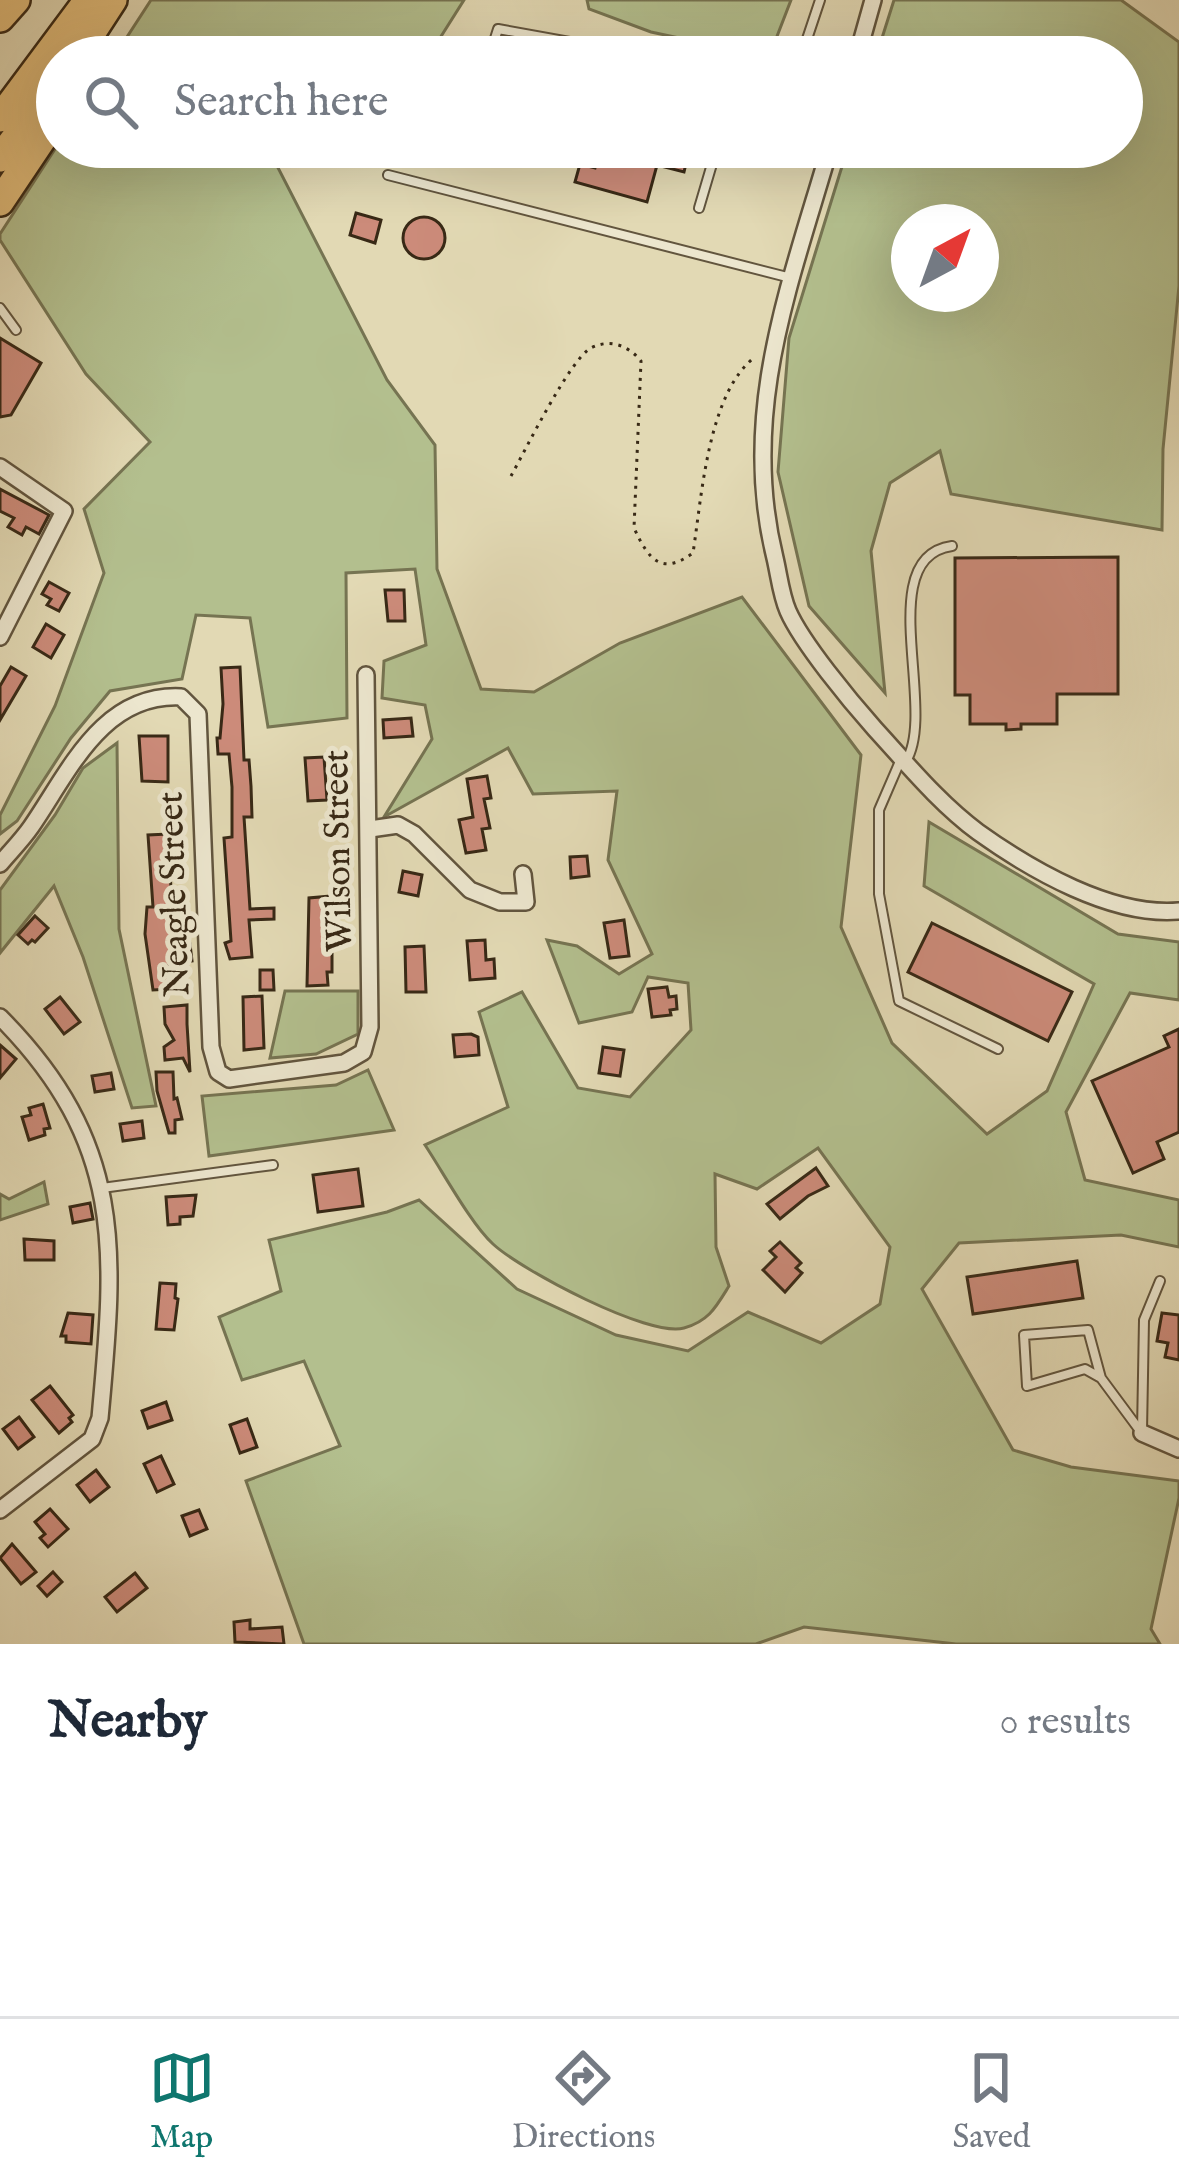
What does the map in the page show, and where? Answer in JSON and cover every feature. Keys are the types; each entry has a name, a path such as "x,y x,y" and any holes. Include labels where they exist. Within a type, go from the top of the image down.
{"highway":[{"path":"0,18 16,0"},
{"path":"61,36 88,0"},
{"path":"90,36 113,0"},
{"path":"108,36 127,0"},
{"path":"0,118 36,70"},
{"path":"0,158 36,111"},
{"path":"0,202 36,148"}],"street":[{"path":"862,36 873,0"},
{"path":"824,168 773,344 760,436 765,517 788,612 851,703 961,819 1030,866 1116,903 1179,911"},
{"path":"0,467 64,511 0,637"},
{"name":"Wilson Street","path":"366,675 370,1027"},
{"name":"Neagle Street","path":"0,864 30,828 66,767 93,736 127,709 162,696 181,697 198,713 211,1047 218,1072 229,1079 344,1064 363,1052 370,1027"},
{"path":"370,829 398,825 414,834 470,890 500,902 526,902 523,874"},
{"path":"0,1017 33,1051 77,1119 102,1188 112,1276 100,1418 92,1439 0,1510"},
{"path":"1142,1433 1179,1449"}],"lane":[{"path":"808,36 820,0"},
{"path":"496,36 498,29 527,36"},
{"path":"699,208 711,168"},
{"path":"388,175 792,278"},
{"path":"0,308 16,330"},
{"path":"952,547 934,549 919,566 910,599 918,724 914,747 879,810 879,894 899,1001 998,1049"},
{"path":"102,1188 273,1165"},
{"path":"1142,1433 1144,1320 1160,1281"},
{"path":"1101,1378 1085,1369 1027,1386 1024,1334 1088,1330 1101,1378 1142,1433"}],"path":[{"path":"511,476 570,372 589,348 611,343 632,349 641,361 634,528 643,547 662,565 675,566 693,553 719,410 731,381 773,344"}],"green space":[{"path":"151,0 464,0 441,36 128,36"},
{"path":"587,0 791,0 777,36 670,36 589,9"},
{"path":"894,0 1121,0 1179,42 1179,286 1163,449 1162,530 951,494 940,451 890,483 871,551 885,693 809,606 778,472 789,338 842,168 1143,168 1143,36 883,36"},
{"path":"43,168 278,168 387,380 435,445 437,569 481,689 534,692 620,643 742,597 861,755 841,927 892,1043 987,1134 1047,1091 1094,984 924,886 929,822 1118,934 1179,942 1179,1000 1130,993 1066,1112 1085,1180 1179,1200 1179,1247 1121,1235 959,1243 922,1289 1013,1450 1071,1467 1179,1481 1151,1629 1160,1644 956,1644 804,1627 756,1644 304,1644 246,1481 340,1446 304,1361 242,1380 219,1317 281,1291 269,1240 419,1200 517,1289 616,1335 688,1351 748,1312 821,1343 880,1304 890,1247 818,1148 757,1189 715,1174 716,1247 729,1286 706,1317 684,1328 667,1328 616,1313 530,1270 493,1244 467,1211 425,1145 508,1107 479,1012 522,992 578,1088 630,1097 691,1030 688,983 648,977 632,1012 579,1023 547,940 577,946 619,974 652,954 608,860 617,791 533,794 508,748 384,817 432,739 425,705 382,698 384,661 426,645 415,569 346,573 347,718 268,727 250,618 196,615 182,679 110,691 71,738 17,821 0,834 0,815 55,706 104,573 84,509 150,442 86,374 0,234"},
{"path":"117,743 119,929 156,1106 132,1108 83,957 54,886 0,953 0,890 83,768"},
{"path":"285,991 358,991 358,1034 316,1054 270,1058"},
{"path":"368,1070 394,1130 209,1156 202,1096 336,1085"},
{"path":"44,1182 48,1204 0,1220 0,1194 9,1199"}],"building":[{"path":"579,168 656,168 647,202 575,182"},
{"path":"356,213 381,220 375,243 350,235"},
{"path":"424,217 439,223 445,238 439,253 424,259 409,253 403,238 409,223"},
{"path":"0,338 41,363 11,415 0,417"},
{"path":"0,489 49,515 39,534 26,527 22,535 8,527 14,518 0,511"},
{"path":"1118,557 1118,694 1057,694 1057,724 1021,724 1021,729 1006,730 1006,724 970,724 970,695 955,695 955,558"},
{"path":"49,582 69,593 59,611 47,605 51,599 42,594"},
{"path":"385,590 404,590 405,621 388,621"},
{"path":"46,624 64,635 51,658 33,647"},
{"path":"11,667 26,676 0,720 0,686"},
{"path":"240,667 244,760 249,760 251,786 252,817 244,817 250,909 274,908 274,919 249,920 252,957 230,959 225,943 231,941 224,838 232,837 232,787 229,754 218,754 217,738 223,704 221,668"},
{"path":"411,718 413,736 384,738 383,720"},
{"path":"139,736 168,736 168,782 142,781"},
{"path":"324,757 327,800 308,801 305,758"},
{"path":"487,776 491,798 484,799 490,828 482,829 486,850 466,853 459,820 473,817 467,779"},
{"path":"168,834 172,907 186,906 192,961 169,964 170,989 153,990 145,934 147,907 153,907 148,835"},
{"path":"587,856 589,876 571,878 570,857"},
{"path":"403,871 422,875 418,896 399,892"},
{"path":"332,896 332,972 327,972 328,985 307,986 309,898"},
{"path":"35,916 48,928 28,944 18,935"},
{"path":"624,920 629,956 610,958 604,923"},
{"path":"932,923 1072,992 1048,1041 908,972"},
{"path":"485,940 486,960 494,959 495,978 470,980 467,941"},
{"path":"424,946 426,992 406,992 405,947"},
{"path":"260,970 273,970 274,990 260,990"},
{"path":"667,987 669,997 676,996 677,1009 670,1010 671,1015 652,1017 648,989"},
{"path":"262,996 264,1048 244,1050 243,997"},
{"path":"60,997 80,1022 64,1034 45,1009"},
{"path":"187,1005 190,1072 183,1058 165,1060 164,1047 174,1040 165,1024 164,1007"},
{"path":"1179,1029 1179,1132 1157,1142 1164,1159 1133,1173 1092,1081 1169,1047 1164,1036"},
{"path":"453,1035 478,1037 479,1055 455,1057"},
{"path":"0,1045 16,1059 0,1078"},
{"path":"603,1047 624,1050 620,1076 599,1073"},
{"path":"156,1072 173,1072 174,1099 182,1119 175,1120 175,1133 169,1133"},
{"path":"111,1073 114,1089 95,1092 92,1076"},
{"path":"43,1104 50,1128 29,1140 22,1117 31,1115 29,1108"},
{"path":"142,1121 144,1138 123,1141 120,1124"},
{"path":"816,1168 828,1186 780,1219 767,1204"},
{"path":"358,1169 363,1206 318,1212 313,1175"},
{"path":"196,1195 193,1216 168,1225 166,1197"},
{"path":"90,1203 93,1219 73,1223 70,1207"},
{"path":"24,1239 54,1241 54,1260 25,1260"},
{"path":"780,1242 801,1263 796,1268 802,1273 785,1292 763,1270 776,1257 770,1251"},
{"path":"1077,1261 1083,1298 973,1314 967,1277"},
{"path":"160,1283 176,1284 174,1330 156,1329"},
{"path":"68,1313 93,1315 91,1344 66,1342 66,1336 61,1336"},
{"path":"1162,1313 1179,1315 1179,1360 1165,1357 1168,1343 1157,1341"},
{"path":"50,1386 73,1415 59,1433 32,1400"},
{"path":"166,1402 172,1420 148,1428 142,1411"},
{"path":"19,1417 34,1437 18,1449 3,1429"},
{"path":"247,1419 257,1447 240,1453 230,1425"},
{"path":"161,1456 174,1484 157,1492 144,1464"},
{"path":"96,1470 109,1487 90,1502 77,1485"},
{"path":"50,1509 68,1529 48,1547 35,1522"},
{"path":"199,1510 207,1529 190,1536 182,1516"},
{"path":"12,1544 36,1572 21,1584 0,1558"},
{"path":"53,1572 62,1582 47,1596 38,1586"},
{"path":"135,1573 147,1588 117,1612 105,1597"},
{"path":"250,1620 250,1629 282,1627 284,1644 235,1642 234,1622"}]}
